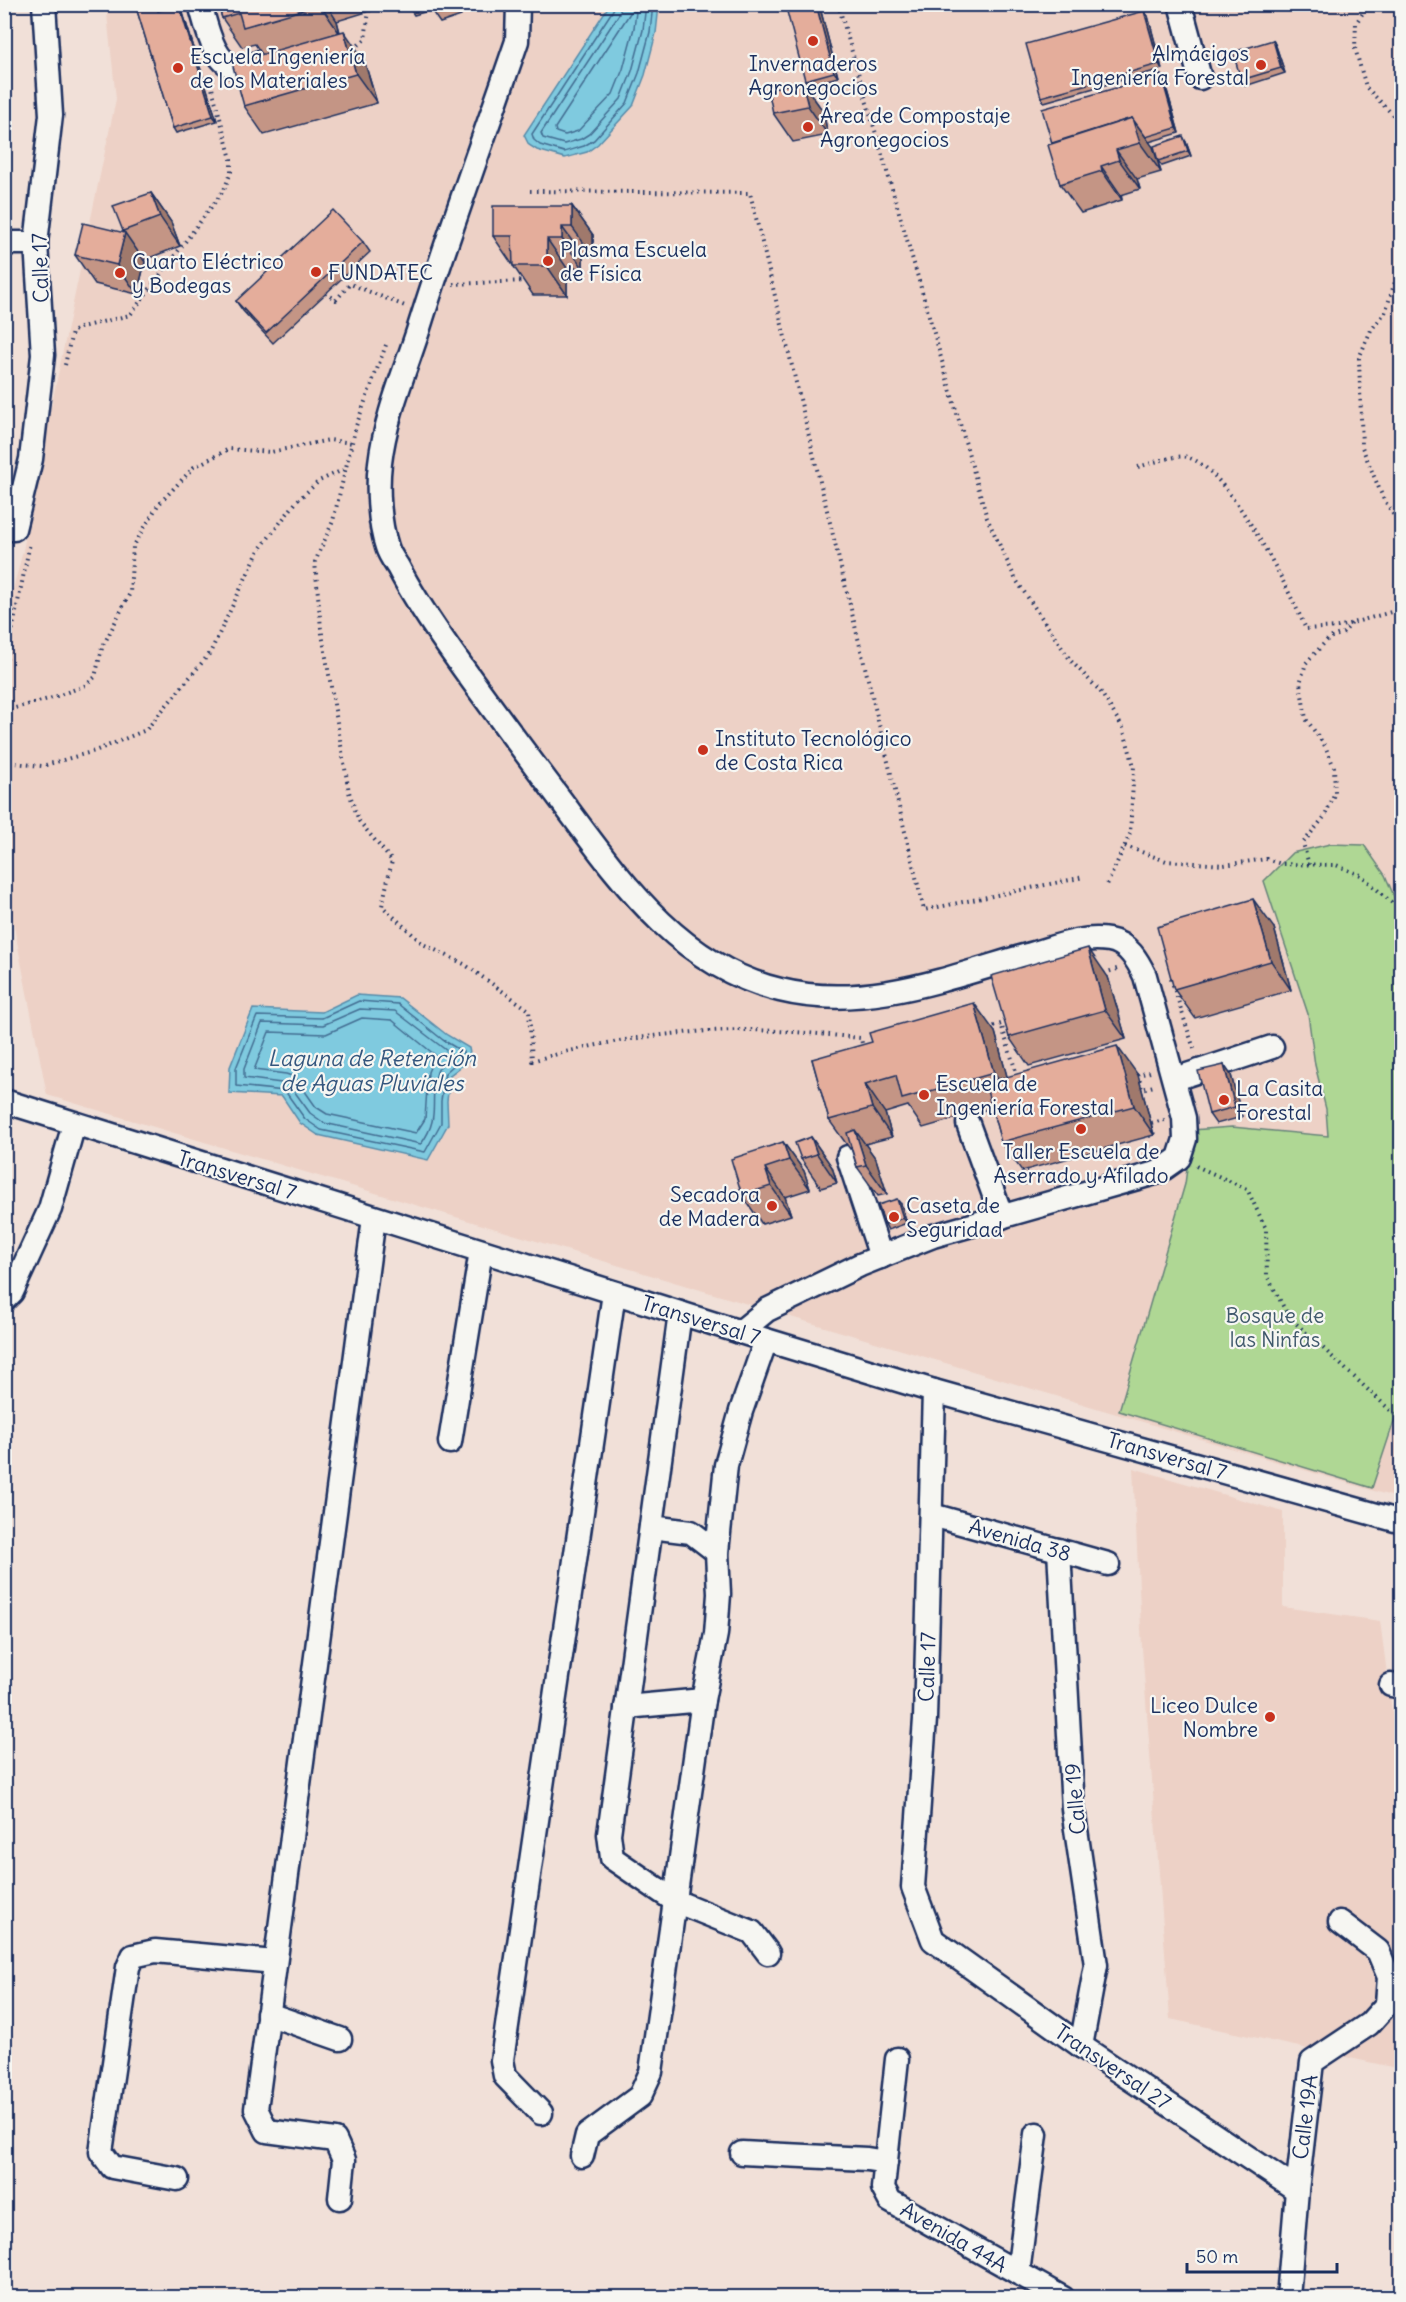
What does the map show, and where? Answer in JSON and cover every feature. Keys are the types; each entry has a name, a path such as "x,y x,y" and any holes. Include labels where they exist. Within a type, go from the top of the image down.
{"street":[{"name":"Calle 17","path":"9,529 31,459 44,355 36,243 51,115 44,4"},
{"path":"200,4 215,50 222,60 230,65 240,67 283,55"},
{"path":"518,4 517,41 423,313 386,429 380,464 379,499 387,547 416,602 479,691 610,864 654,917 700,956 739,977 780,990 825,997 869,996 923,984 1062,945 1095,939 1113,940 1126,948 1138,961 1145,976 1164,1078 1184,1119 1185,1139 1179,1158 1159,1172 933,1236 881,1257 767,1310 740,1332"},
{"path":"1180,4 1200,78"},
{"path":"4,243 36,243"},
{"path":"1164,1078 1201,1070 1272,1047"},
{"name":"Transversal 7","path":"4,1101 934,1391 1401,1522"},
{"path":"4,1300 12,1292 50,1209 74,1124"},
{"path":"969,1124 1002,1217"},
{"path":"848,1157 881,1257"},
{"path":"340,2198 344,2160 335,2140 267,2131 255,2109 374,1218"},
{"path":"450,1442 481,1251"},
{"path":"541,2113 505,2076 502,2060 614,1293"},
{"path":"680,1313 609,1834 612,1858 675,1900 752,1932 768,1953"},
{"path":"582,2156 587,2135 640,2096 651,2072 703,1700 716,1634 719,1594 717,1552 726,1465 741,1411 766,1340"},
{"name":"Calle 17","path":"933,1940 913,1887 925,1719 934,1391"},
{"name":"Avenida 38","path":"932,1515 1108,1564"},
{"path":"651,1527 691,1532 717,1552"},
{"name":"Calle 19","path":"1059,1550 1073,1809 1095,1965 1081,2046"},
{"path":"626,1707 703,1700"},
{"name":"Calle 19A","path":"1288,2298 1297,2190 1312,2062 1369,2024 1387,2004 1389,1977 1378,1951 1340,1922"},
{"name":"Transversal 27","path":"933,1940 1081,2046 1297,2190"},
{"path":"177,2179 112,2167 101,2152 128,1967 133,1956 155,1951 275,1962"},
{"path":"268,2013 340,2039"},
{"path":"742,2153 867,2159 886,2162 897,2059"},
{"path":"1018,2273 1036,2134"},
{"name":"Avenida 44A","path":"886,2162 883,2187 890,2200 1063,2298"}],"path":[{"path":"837,4 987,518 1016,580 1071,661 1100,691 1123,728 1134,766 1130,834 1106,887"},
{"path":"1369,4 1356,23 1355,48 1366,87 1401,124"},
{"path":"354,49 365,39 369,11"},
{"path":"130,315 224,190 231,172 231,159 207,68"},
{"path":"530,191 750,193 924,910 1084,877"},
{"path":"1401,260 1385,313 1371,330 1359,358 1362,447 1383,498 1393,514 1401,520"},
{"path":"447,284 525,281"},
{"path":"327,293 336,300 350,284 408,308"},
{"path":"386,345 356,426 333,521 315,562 321,628 349,792 359,821 392,861 382,906 423,944 464,964 529,1010 532,1061 579,1047 672,1035 742,1030 861,1038 865,1056"},
{"path":"4,711 52,698 86,685 94,677 102,648 130,593 133,547 158,505 194,467 229,449 271,452 329,441 352,443"},
{"path":"1137,467 1185,456 1203,463 1239,508 1266,548 1288,587 1306,629 1338,627 1401,609"},
{"path":"4,762 42,766 95,751 146,730 210,653 259,550 297,501 319,481 347,468"},
{"path":"1309,865 1303,843 1325,816 1335,792 1334,767 1325,746 1306,719 1300,683 1306,663 1329,638 1343,633 1352,622"},
{"path":"1125,846 1166,861 1224,865 1266,859 1281,864 1336,865 1361,874 1401,912"},
{"path":"1171,979 1201,1070"},
{"path":"978,1031 1001,1024 1020,1085"},
{"path":"1138,1076 1164,1078 1142,1089 1138,1076"},
{"path":"1143,1138 1154,1135 1151,1123 1172,1118"},
{"path":"1179,1158 1247,1189 1266,1229 1267,1276 1289,1317 1401,1421"},
{"path":"1019,1161 1030,1198"},
{"path":"1022,1171 1033,1168"}],"shaded area":[{"name":"Instituto Tecnológico de Costa Rica","path":"106,5 1401,5 1401,1499 47,1095 5,880 5,620 23,551 116,99"},
{"name":"Liceo Dulce Nombre","path":"1133,1468 1283,1512 1283,1607 1380,1621 1402,1787 1401,2069 1170,2019 1142,1648"}],"green space":[{"name":"Bosque de las Ninfas","path":"1330,844 1364,845 1385,875 1402,915 1402,1397 1372,1488 1119,1411 1185,1184 1192,1130 1232,1127 1328,1136 1326,1109 1315,1065 1308,1014 1264,881 1292,853"}],"water":[{"path":"610,4 659,5 656,33 645,75 633,106 598,144 587,152 565,158 537,150 529,145 524,135"},
{"name":"Laguna de Retención de Aguas Pluviales","path":"357,995 400,998 447,1035 469,1048 471,1059 450,1075 447,1101 448,1124 428,1160 318,1135 300,1123 282,1096 229,1093 230,1067 253,1009 322,1012"}],"building":[{"name":"Escuela Ingeniería de los Materiales","path":"135,4 156,4 158,11 179,5 213,116 173,128"},
{"path":"218,4 320,5 243,27 239,13 222,18"},
{"name":"Invernaderos Agronegocios","path":"785,4 816,4 834,72 805,80"},
{"path":"1144,11 1159,64 1041,97 1026,44"},
{"path":"344,31 356,74 244,106 232,63"},
{"name":"Almácigos Ingeniería Forestal","path":"1273,40 1281,68 1241,80 1233,52"},
{"path":"1161,75 1176,128 1146,137 1132,118 1052,143 1042,109"},
{"path":"802,82 808,106 773,113 768,89"},
{"path":"1132,118 1140,143 1116,150 1119,160 1101,166 1102,171 1060,184 1048,145"},
{"path":"1183,136 1188,151 1158,161 1154,146"},
{"path":"151,193 160,217 123,231 113,206"},
{"path":"493,206 572,206 572,227 562,227 562,239 547,239 547,266 513,266 512,236 493,236"},
{"name":"FUNDATEC","path":"333,210 363,242 266,333 236,301"},
{"path":"83,223 125,233 117,265 75,255"},
{"path":"1253,899 1271,961 1174,989 1157,927"},
{"path":"1088,948 1105,1010 1009,1037 991,976"},
{"path":"974,1003 994,1073 902,1099 896,1075 865,1084 872,1108 829,1120 812,1059 872,1042 869,1033"},
{"path":"1117,1046 1134,1106 1001,1142 985,1083"},
{"name":"La Casita Forestal","path":"1224,1065 1235,1107 1209,1114 1198,1071"},
{"path":"855,1130 866,1165 857,1167 847,1133"},
{"path":"811,1137 817,1154 801,1159 795,1143"},
{"path":"783,1142 789,1160 765,1168 771,1186 742,1195 731,1159"},
{"name":"Caseta de Seguridad","path":"897,1199 903,1218 885,1224 878,1205"}],"place":[{"name":"Invernaderos Agronegocios","path":"813,41"},
{"name":"Almácigos Ingeniería Forestal","path":"1261,65"},
{"name":"Escuela Ingeniería de los Materiales","path":"178,68"},
{"name":"Área de Compostaje Agronegocios","path":"808,127"},
{"name":"Plasma Escuela de Física","path":"548,261"},
{"name":"FUNDATEC","path":"316,272"},
{"name":"Cuarto Eléctrico y Bodegas","path":"120,273"},
{"name":"Instituto Tecnológico de Costa Rica","path":"703,750"},
{"name":"Escuela de Ingeniería Forestal","path":"924,1095"},
{"name":"La Casita Forestal","path":"1224,1100"},
{"name":"Taller Escuela de Aserrado y Afilado","path":"1081,1129"},
{"name":"Secadora de Madera","path":"772,1206"},
{"name":"Caseta de Seguridad","path":"894,1217"},
{"name":"Liceo Dulce Nombre","path":"1270,1717"}]}
